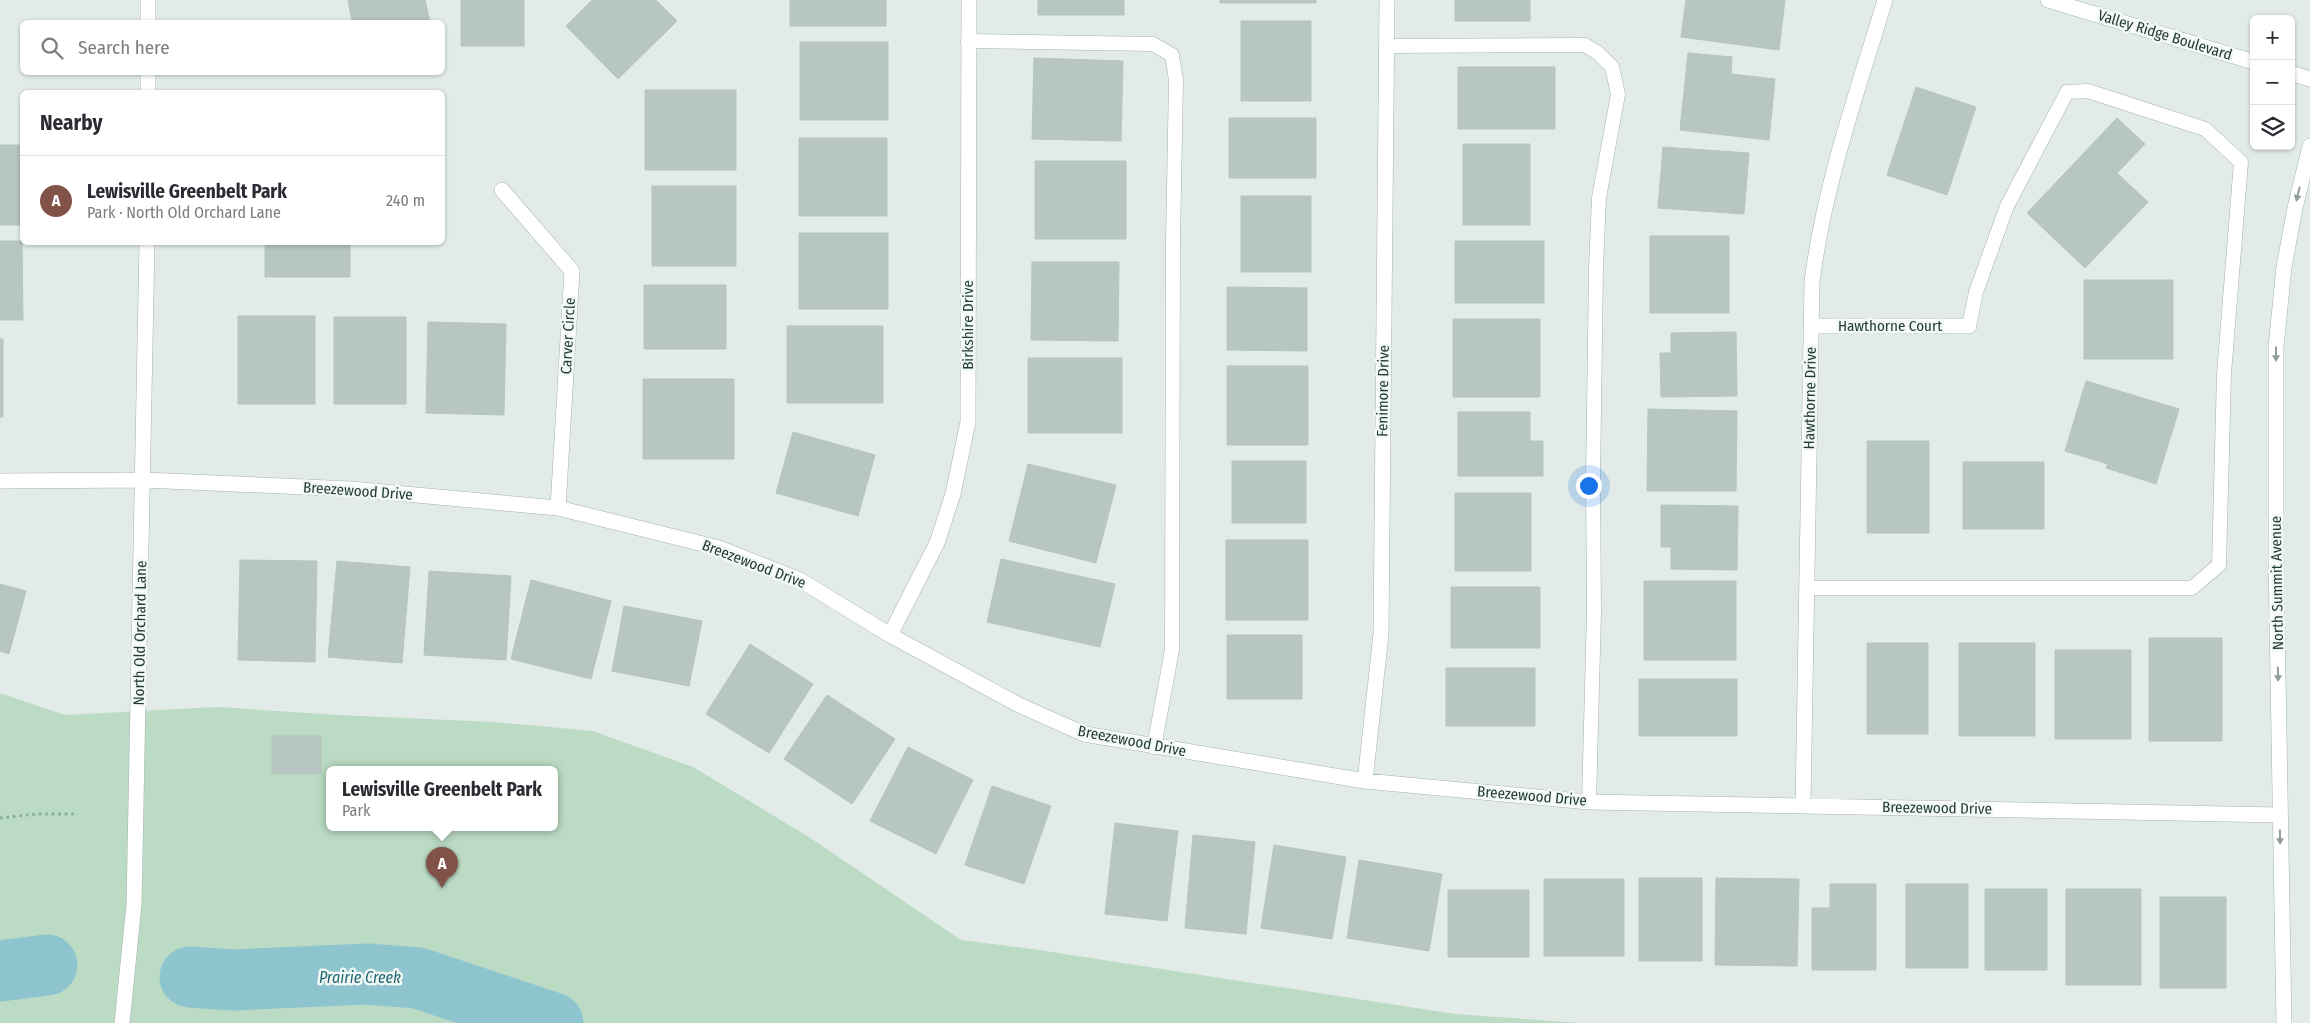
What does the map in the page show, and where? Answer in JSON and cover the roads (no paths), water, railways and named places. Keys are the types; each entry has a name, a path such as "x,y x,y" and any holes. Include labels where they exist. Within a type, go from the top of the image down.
{"street":[{"path":"148,0 148,20"},
{"name":"Birkshire Drive","path":"890,635 937,543 953,494 968,422 968,0"},
{"name":"Fenimore Drive","path":"1365,780 1381,634 1387,0"},
{"name":"Hawthorne Drive","path":"1803,805 1812,282 1816,247 1828,191 1885,0"},
{"name":"Valley Ridge Boulevard","path":"2048,0 2250,61"},
{"path":"2295,74 2310,79"},
{"path":"148,75 148,90"},
{"name":"North Summit Avenue","path":"2284,1023 2276,560 2276,346 2284,267 2295,208 2310,146"},
{"name":"Carver Circle","path":"502,190 572,271 558,508"},
{"name":"North Old Orchard Lane","path":"122,1023 134,905 148,245"},
{"name":"Hawthorne Court","path":"1812,326 1969,326"},
{"name":"Breezewood Drive","path":"0,482 144,480 351,490 558,508 720,548 800,580 890,635 1017,704 1084,734 1154,747 1365,780 1589,802 2280,815"}],"lane":[{"path":"968,41 1153,44 1172,55 1176,80 1173,241 1172,650 1154,747"},
{"path":"1387,46 1585,45 1598,53 1612,67 1618,94 1599,198 1596,268 1593,480 1594,611 1589,802"},
{"path":"1807,588 2192,588 2220,565 2224,374 2241,162 2206,129 2088,91 2067,92 2007,206 1976,292 1969,326"}],"waterway":[{"name":"Prairie Creek","path":"0,971 47,965"},
{"name":"Prairie Creek","path":"190,977 233,980 367,974 418,978 553,1023"}],"place":[{"name":"Lewisville Greenbelt Park","path":"442,888"}]}
